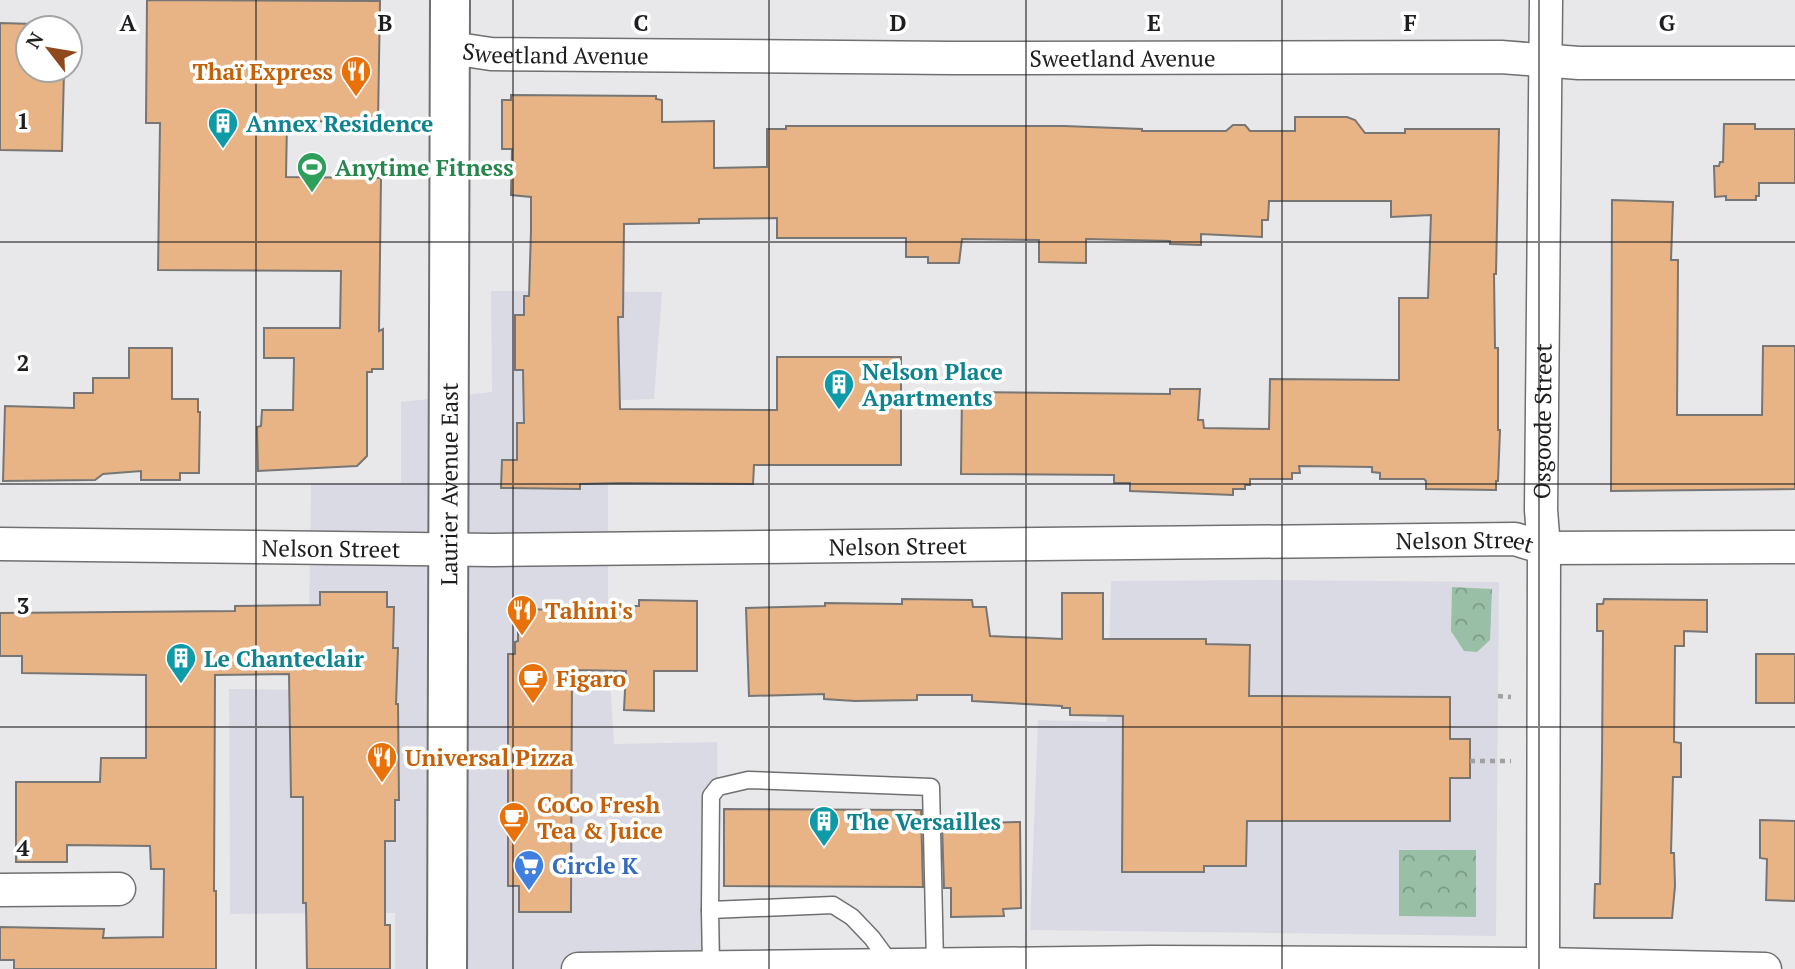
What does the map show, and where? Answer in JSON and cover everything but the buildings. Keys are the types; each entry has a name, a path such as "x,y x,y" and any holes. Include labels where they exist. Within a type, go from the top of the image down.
{"street":[{"name":"Laurier Avenue East","path":"447,969 450,0"},
{"name":"Osgoode Street","path":"1543,967 1544,548 1541,510 1546,0"},
{"name":"Sweetland Avenue","path":"451,48 491,54 953,58 1501,57 1579,63 1795,63"},
{"name":"Nelson Street","path":"0,544 448,550 1514,539 1544,548 1795,547"},
{"path":"0,890 119,889"},
{"path":"578,969 1164,962 1765,969"}],"lane":[{"path":"711,967 711,796 718,786 748,780 931,787 936,964"},
{"path":"710,910 832,905 852,917 891,964"}],"path":[{"path":"1498,696 1515,697"},
{"path":"1470,761 1515,761"}],"shaded area":[{"path":"491,291 662,292 654,399 608,401 608,645 614,744 717,742 721,969 395,969 395,913 230,914 229,689 308,690 311,483 401,483 401,402 492,392"},
{"path":"1111,581 1499,582 1496,936 1030,930 1038,720 1107,722"}],"green space":[{"path":"1452,587 1492,589 1490,640 1477,652 1464,651 1451,631"},
{"path":"1399,850 1476,850 1476,917 1399,916"}],"place":[{"name":"Thaï Express","path":"356,98"},
{"name":"Annex Residence","path":"223,150"},
{"name":"Anytime Fitness","path":"312,194"},
{"name":"Nelson Place Apartments","path":"839,411"},
{"name":"Tahini's","path":"522,637"},
{"name":"Le Chanteclair","path":"181,685"},
{"name":"Figaro","path":"533,705"},
{"name":"Universal Pizza","path":"382,784"},
{"name":"CoCo Fresh Tea & Juice","path":"514,844"},
{"name":"The Versailles","path":"824,848"},
{"name":"Circle K","path":"529,892"}]}
